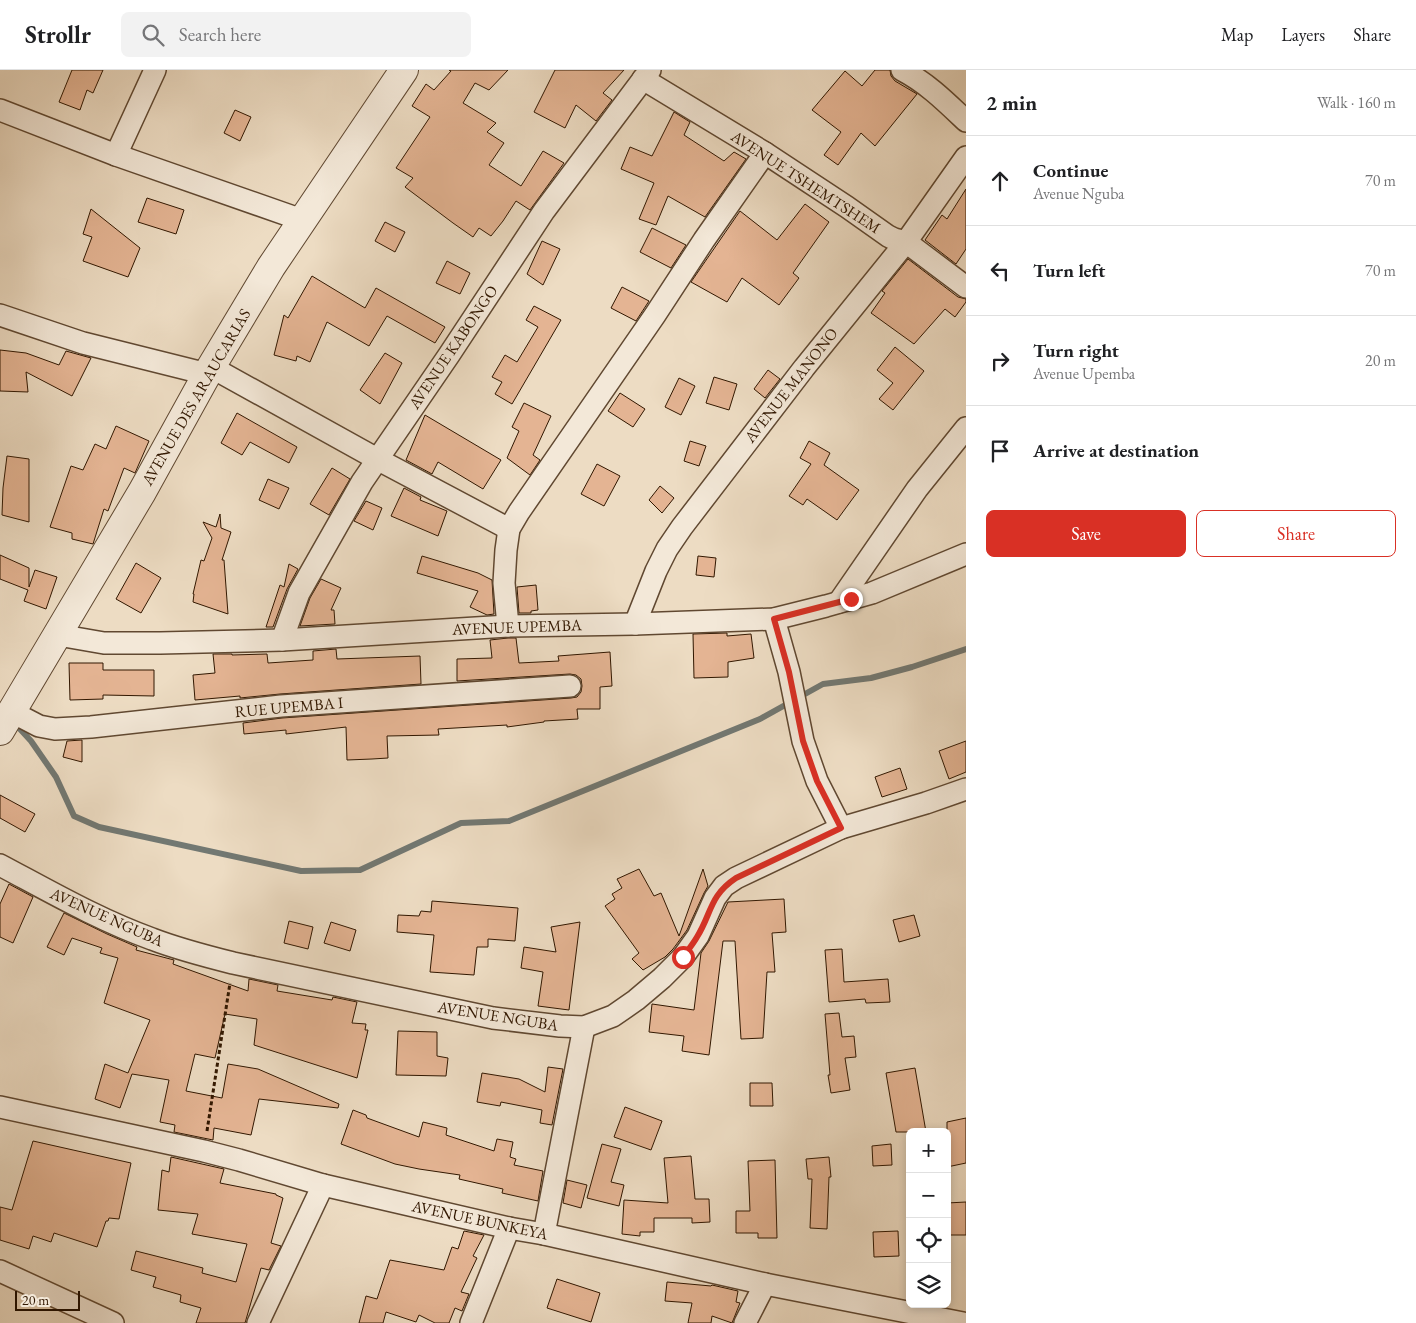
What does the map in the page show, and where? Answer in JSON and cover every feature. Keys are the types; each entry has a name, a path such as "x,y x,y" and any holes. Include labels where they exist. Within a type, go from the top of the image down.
{"street":[{"path":"116,155 154,70"},
{"name":"AVENUE DES ARAUCARIAS","path":"6,721 142,492 209,370 271,267 404,70"},
{"path":"902,70 939,94 966,121"},
{"name":"AVENUE TSHEMTSHEM","path":"646,74 888,236 906,242 966,287"},
{"name":"AVENUE KABONGO","path":"282,640 299,593 362,482 449,356 544,211 646,74"},
{"path":"0,110 116,155 302,220"},
{"path":"508,626 504,583 509,529 765,153"},
{"name":"AVENUE MANONO","path":"635,624 656,571 682,527 804,368 906,242 966,157"},
{"path":"0,315 83,343 209,370 509,529"},
{"path":"839,602 917,490 966,428"},
{"name":"AVENUE UPEMBA","path":"58,635 104,643 282,640 508,626 774,619 872,593 966,554"},
{"path":"774,619 789,672 803,741 817,781 841,828"},
{"name":"RUE UPEMBA I","path":"6,721 55,728 91,727 281,706 570,686"},
{"name":"AVENUE NGUBA","path":"0,865 113,923 159,942 196,954 493,1018 584,1027 613,1016 662,978 683,957 698,936 715,898 724,886 736,878 841,828 966,789"},
{"path":"544,1234 584,1027"},
{"name":"AVENUE BUNKEYA","path":"0,1107 204,1151 322,1185 509,1228 544,1234 764,1284 963,1323"},
{"path":"258,1323 322,1185"},
{"path":"471,1323 509,1228"},
{"path":"0,1271 113,1323"},
{"path":"745,1323 764,1284"}],"path":[{"path":"204,1151 233,963"}],"building":[{"path":"72,70 103,70 93,93 87,90 80,110 59,102"},
{"path":"449,70 508,70 489,90 475,83 463,103 496,123 487,132 504,143 489,165 521,186 543,151 564,163 530,210 516,201 491,236 479,228 473,237 453,223 405,187 413,178 396,168 430,117 412,106 426,84 434,90 451,71"},
{"path":"555,70 624,70 603,93 612,100 596,121 576,105 565,128 534,112"},
{"path":"875,70 890,70 891,76 895,81 917,94 875,146 861,133 838,165 824,155 841,132 812,110 845,71 862,86"},
{"path":"235,110 251,117 240,141 224,133"},
{"path":"674,112 690,122 684,135 724,161 734,152 746,159 705,217 668,196 656,225 639,219 654,183 621,169 630,147 652,156"},
{"path":"966,189 966,249 956,264 925,240 942,215 947,219"},
{"path":"147,198 184,210 176,234 138,222"},
{"path":"805,204 829,222 793,273 799,278 779,305 742,278 727,302 691,282 740,211 777,240"},
{"path":"91,209 140,248 128,277 83,261 92,237 83,234"},
{"path":"385,222 405,232 395,252 375,241"},
{"path":"652,228 686,245 671,268 640,252"},
{"path":"542,241 560,249 543,285 527,274"},
{"path":"908,259 958,297 966,299 966,302 955,317 945,309 914,344 871,313 885,293 882,291"},
{"path":"447,261 470,273 460,294 436,283"},
{"path":"312,276 365,308 376,288 445,327 435,343 387,316 369,346 327,322 310,362 297,356 296,361 274,355 284,315 288,318"},
{"path":"622,287 649,301 636,321 611,308"},
{"path":"534,306 561,320 512,404 495,394 502,382 492,377 505,355 517,362 538,327 526,320"},
{"path":"895,347 924,371 893,410 879,399 893,383 877,370"},
{"path":"0,350 26,353 59,365 66,351 91,358 72,396 26,372 28,392 0,391"},
{"path":"385,353 402,363 380,404 360,390"},
{"path":"768,370 780,379 765,398 754,389"},
{"path":"714,377 737,384 729,410 706,403"},
{"path":"679,378 695,386 681,415 665,407"},
{"path":"620,393 645,409 633,427 608,411"},
{"path":"524,403 551,416 533,455 540,460 530,475 507,458 519,431 512,427"},
{"path":"237,413 297,447 289,463 250,442 242,455 221,443"},
{"path":"425,415 501,460 483,489 438,462 432,474 406,460"},
{"path":"116,426 149,441 135,473 124,468 108,511 104,509 93,544 72,539 72,533 50,527 71,466 83,470 95,444 106,449"},
{"path":"690,441 706,446 699,466 684,461"},
{"path":"809,441 830,453 824,465 859,490 837,520 807,499 803,505 789,496 811,464 800,458"},
{"path":"7,456 29,459 29,522 2,515"},
{"path":"597,464 620,476 604,506 581,494"},
{"path":"332,468 350,479 329,515 310,504"},
{"path":"268,479 289,488 279,509 259,500"},
{"path":"660,486 674,498 662,513 649,500"},
{"path":"404,488 421,497 420,500 447,511 438,536 391,516"},
{"path":"366,501 382,508 373,530 354,521"},
{"path":"220,514 221,528 231,532 222,560 224,560 228,614 193,602 201,560 204,561 212,538 203,522 216,527"},
{"path":"0,555 29,568 29,587 35,570 57,577 46,609 24,601 28,590 0,579"},
{"path":"422,556 478,573 492,580 494,614 487,615 470,607 478,591 417,573"},
{"path":"698,556 716,558 714,577 696,575"},
{"path":"136,563 161,578 141,613 116,599"},
{"path":"289,564 298,569 287,589 273,627 266,627 280,585 284,587"},
{"path":"321,579 341,588 331,610 334,610 335,624 300,626 310,598"},
{"path":"536,585 538,610 531,611 531,613 519,613 517,587"},
{"path":"727,633 727,636 751,634 754,658 728,662 728,677 694,678 693,634"},
{"path":"516,638 519,663 559,661 558,656 610,652 612,686 600,687 600,709 577,709 578,719 544,721 507,727 507,725 438,729 439,735 387,736 388,758 347,760 346,727 286,734 286,730 244,734 243,723 282,718 571,698 577,697 581,692 581,679 576,675 570,674 457,681 457,659 492,658 490,640"},
{"path":"336,649 337,659 420,656 421,684 195,700 193,675 215,673 213,654 267,654 268,663 313,660 313,651"},
{"path":"69,663 103,663 103,670 154,670 154,696 103,695 103,699 70,700"},
{"path":"82,740 82,762 63,757 67,741"},
{"path":"966,741 966,772 949,779 939,751"},
{"path":"900,768 907,789 882,797 875,777"},
{"path":"0,795 35,814 25,832 0,818"},
{"path":"639,869 654,896 661,893 679,936 703,869 708,886 687,930 673,949 665,957 643,970 632,959 639,953 605,906 615,899 612,894 622,888 617,879"},
{"path":"9,884 33,897 13,943 0,937 0,904"},
{"path":"784,899 786,932 772,933 775,972 767,972 763,1038 741,1039 735,941 723,941 709,1055 682,1051 684,1036 649,1032 652,1004 694,1010 701,953 728,902"},
{"path":"432,901 518,908 515,941 488,939 488,947 477,947 474,975 430,972 434,935 397,932 398,915 419,916 421,911 431,912"},
{"path":"64,913 137,947 136,950 174,960 173,964 248,991 249,979 278,985 277,991 332,1000 333,997 357,1002 352,1023 366,1024 365,1030 368,1030 357,1078 254,1045 257,1019 225,1014 215,1058 195,1054 186,1091 222,1098 228,1064 258,1069 339,1104 338,1108 259,1099 251,1135 214,1128 213,1140 174,1132 175,1125 160,1122 169,1080 132,1074 120,1108 95,1099 105,1064 128,1073 150,1020 104,1003 118,958 100,953 102,948 72,938 64,955 47,947"},
{"path":"914,915 920,936 899,942 893,920"},
{"path":"289,921 313,927 308,949 284,943"},
{"path":"331,922 356,930 350,951 324,943"},
{"path":"580,922 569,1010 538,1006 543,972 521,968 524,947 556,952 551,927"},
{"path":"842,949 844,982 888,979 890,1002 866,1003 865,999 829,1002 825,950"},
{"path":"839,1013 842,1037 854,1036 856,1057 845,1058 850,1090 831,1093 828,1075 830,1075 825,1014"},
{"path":"398,1031 437,1032 437,1056 448,1058 446,1076 396,1075"},
{"path":"548,1067 563,1069 552,1125 540,1123 542,1110 501,1102 500,1106 477,1102 482,1073 519,1079 545,1092"},
{"path":"915,1068 925,1128 906,1128 906,1132 896,1132 886,1073"},
{"path":"750,1083 772,1083 773,1106 750,1106"},
{"path":"625,1107 662,1121 651,1150 614,1137"},
{"path":"353,1110 366,1115 367,1118 419,1137 423,1122 447,1128 446,1135 494,1151 497,1139 513,1142 510,1157 516,1159 514,1165 543,1171 538,1201 502,1193 503,1189 459,1179 460,1175 395,1164 341,1144"},
{"path":"966,1118 966,1163 951,1166 951,1128 947,1128 947,1122"},
{"path":"33,1141 131,1163 119,1219 109,1218 106,1221 97,1247 54,1233 51,1242 33,1236 29,1249 0,1240 0,1207 12,1210"},
{"path":"602,1144 621,1149 611,1182 624,1185 619,1206 587,1198"},
{"path":"891,1144 892,1165 873,1166 872,1146"},
{"path":"691,1156 695,1199 709,1199 710,1222 692,1223 692,1218 654,1218 654,1232 640,1232 640,1236 622,1234 624,1200 668,1203 664,1158"},
{"path":"171,1157 224,1169 220,1183 276,1194 283,1198 271,1243 281,1246 269,1270 261,1268 245,1323 196,1323 201,1308 180,1302 181,1295 153,1287 156,1277 131,1270 136,1251 203,1268 202,1273 236,1282 247,1244 192,1234 198,1214 158,1210 162,1170 169,1172"},
{"path":"829,1157 831,1177 829,1177 827,1229 810,1228 812,1179 808,1179 806,1159"},
{"path":"775,1160 777,1238 758,1238 758,1233 736,1233 736,1211 750,1211 748,1161"},
{"path":"567,1180 587,1185 581,1208 563,1203"},
{"path":"966,1202 966,1235 951,1235 951,1203"},
{"path":"464,1231 484,1235 473,1256 477,1258 461,1292 469,1294 462,1311 455,1308 449,1323 435,1323 419,1315 416,1322 386,1312 383,1323 359,1323 366,1296 377,1299 390,1260 444,1270 452,1247 458,1249"},
{"path":"898,1231 899,1256 874,1257 873,1232"},
{"path":"557,1279 600,1293 591,1322 547,1308"},
{"path":"667,1282 712,1285 738,1291 736,1302 740,1303 732,1323 712,1316 711,1323 688,1323 692,1303 665,1301"}],"waterway":[{"path":"20,729 31,741 56,777 74,816 99,827 301,871 360,870 461,823 509,821 760,719 823,684 871,678 966,649"}],"route":[{"path":"683,957 698,936 715,898 724,886 736,878 841,828 817,781 803,741 789,672 774,619 851,599"}]}
